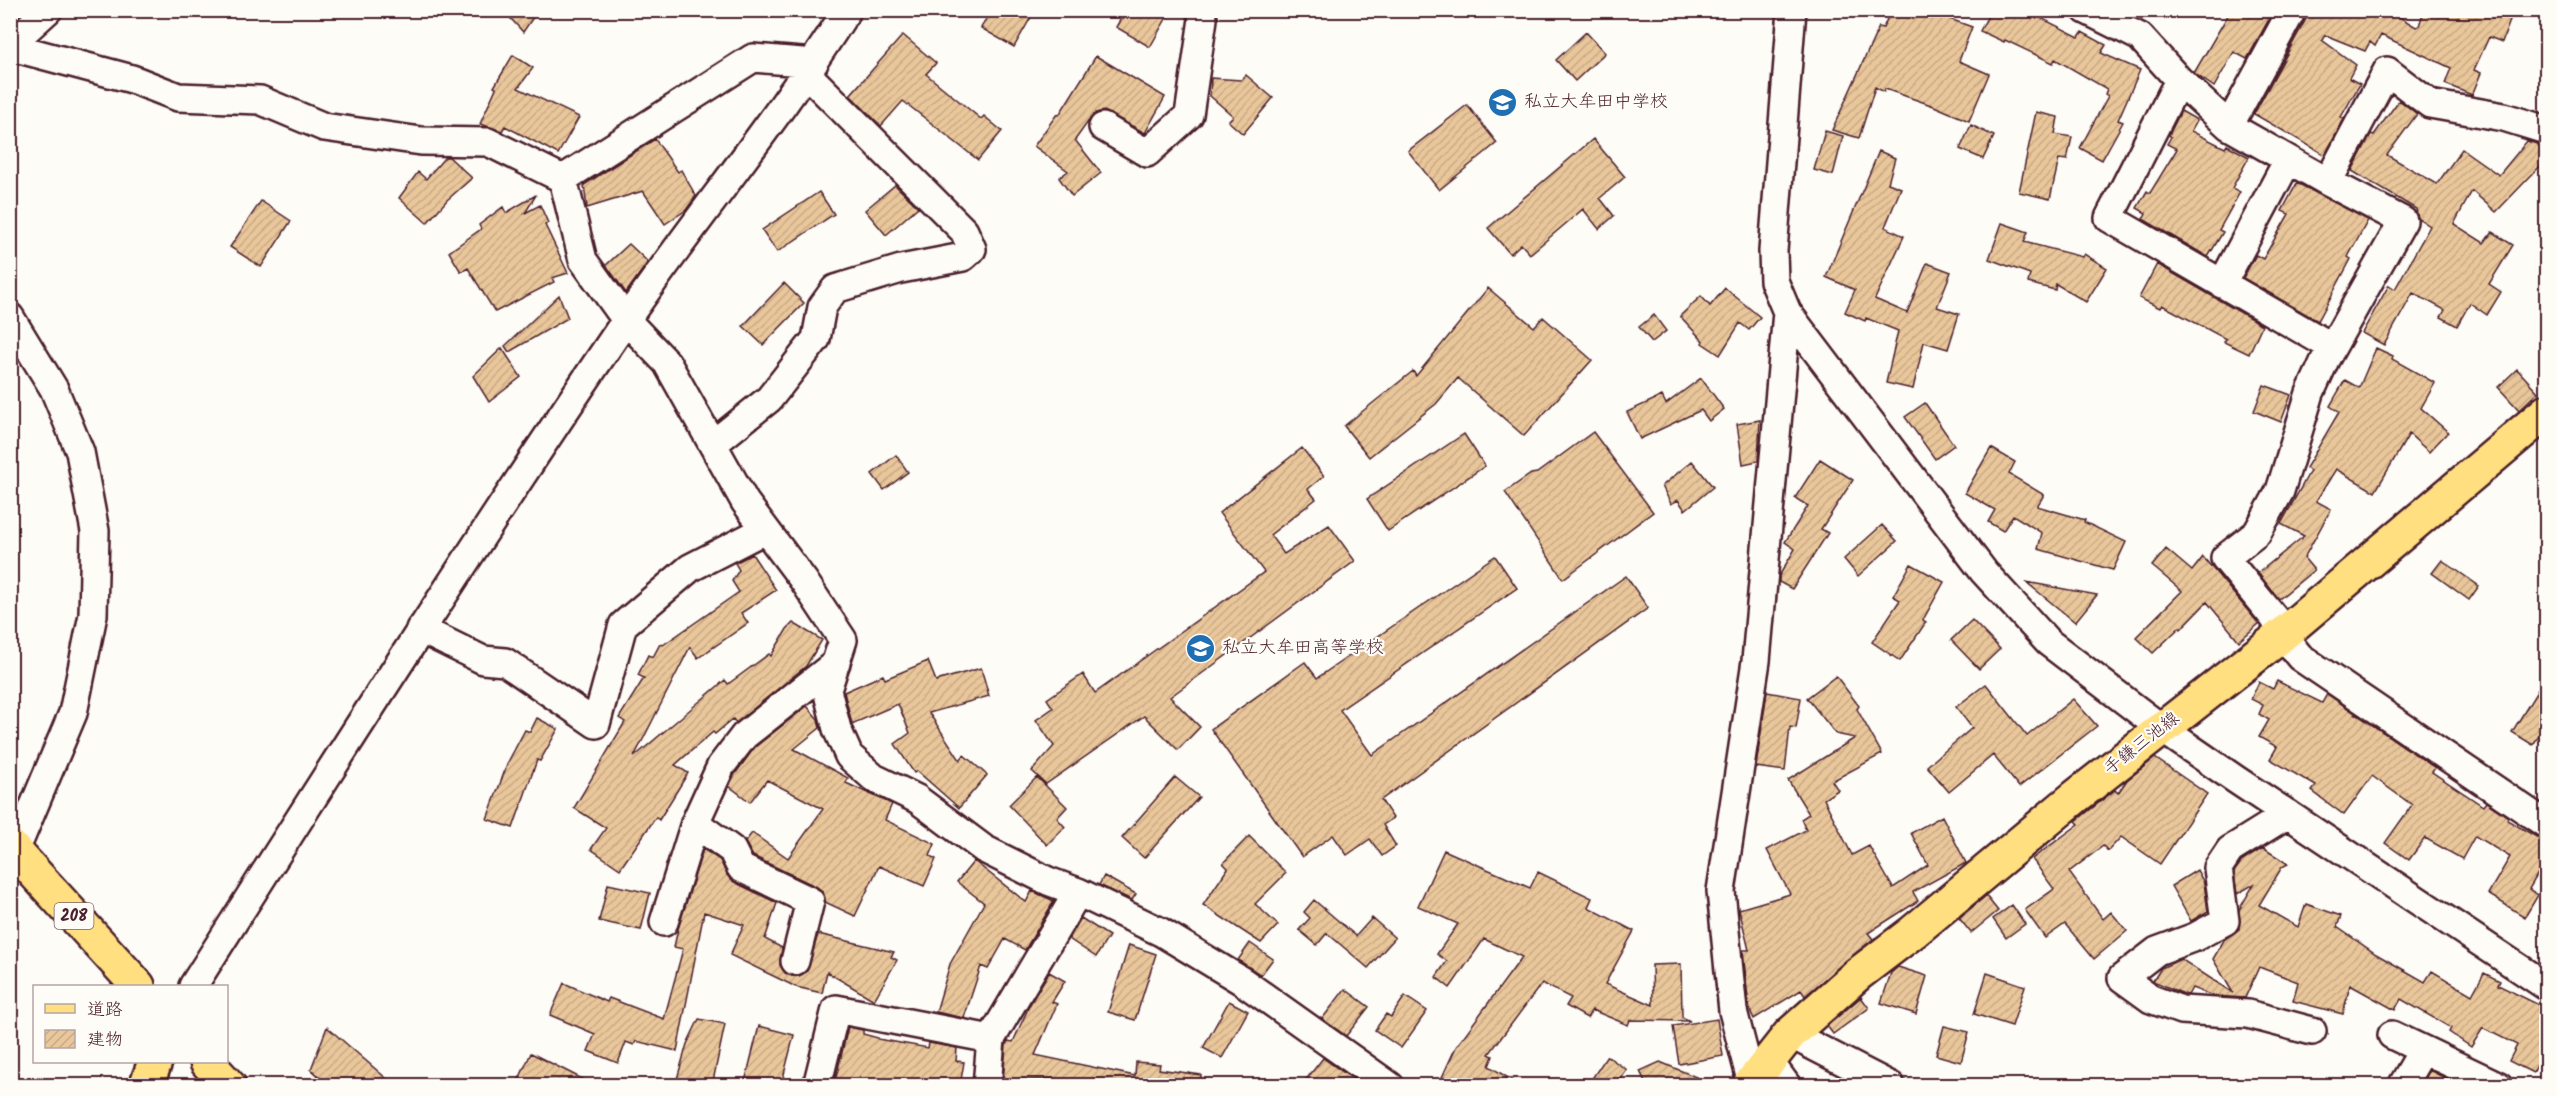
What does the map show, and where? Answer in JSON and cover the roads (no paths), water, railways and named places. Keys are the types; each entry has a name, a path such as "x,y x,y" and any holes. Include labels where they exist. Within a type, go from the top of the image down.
{"main road":[{"name":"手鎌三池線","path":"1764,1078 1790,1034 1858,974 2161,728 2282,635 2547,412"},
{"name":"208","path":"13,848 136,985"},
{"path":"146,1086 155,1063"},
{"path":"208,1063 229,1086"}],"street":[{"path":"48,10 26,30 11,49 132,79 178,97 260,100 324,127 421,141 488,142 563,179 583,260 626,321 667,363 745,502 804,580 843,640 827,690 837,729 849,756 874,778 917,799 984,849 1048,881 1078,892 1161,932 1242,981 1390,1086"},
{"path":"194,985 420,628 626,321 810,68 847,10"},
{"path":"1102,127 1147,153 1189,115 1203,18 1201,10"},
{"path":"1792,10 1773,251 1774,281 1787,312 1992,580 2048,642 2161,728 2547,986"},
{"path":"2229,126 2290,14 2289,10"},
{"path":"2103,14 2140,37 2179,80 2229,126 2403,221 2332,347 2310,393 2280,491 2257,533 2225,558 2275,619 2282,635 2300,657 2547,824"},
{"path":"563,179 753,58 810,68 964,231 972,249 963,258 901,269 836,289 822,307 816,339 769,399 713,444"},
{"path":"2328,182 2387,70 2430,105 2504,117 2547,130"},
{"path":"2179,80 2109,218 2332,347"},
{"path":"2222,284 2288,160"},
{"path":"1764,1078 1733,1011 1721,891 1756,661 1787,312"},
{"path":"10,317 54,389 80,452 95,531 93,615 73,713 13,848"},
{"path":"420,628 483,660 505,662 596,724 623,625 690,568 764,530"},
{"path":"664,922 695,823 721,766 744,736 836,663"},
{"path":"2288,814 2230,850 2218,868 2225,921 2195,937 2157,951 2122,978 2151,999 2181,1010 2248,1014 2312,1031"},
{"path":"695,823 732,850 741,868 810,901 795,962"},
{"path":"987,1086 991,1039 1078,892"},
{"path":"817,1086 836,1009 991,1039"},
{"path":"1790,1034 1891,1086"},
{"path":"2392,1035 2489,1084"},
{"path":"2402,1086 2423,1050"}],"place":[{"name":"私立大牟田中学校","path":"1503,102"},
{"name":"私立大牟田高等学校","path":"1201,648"}]}
